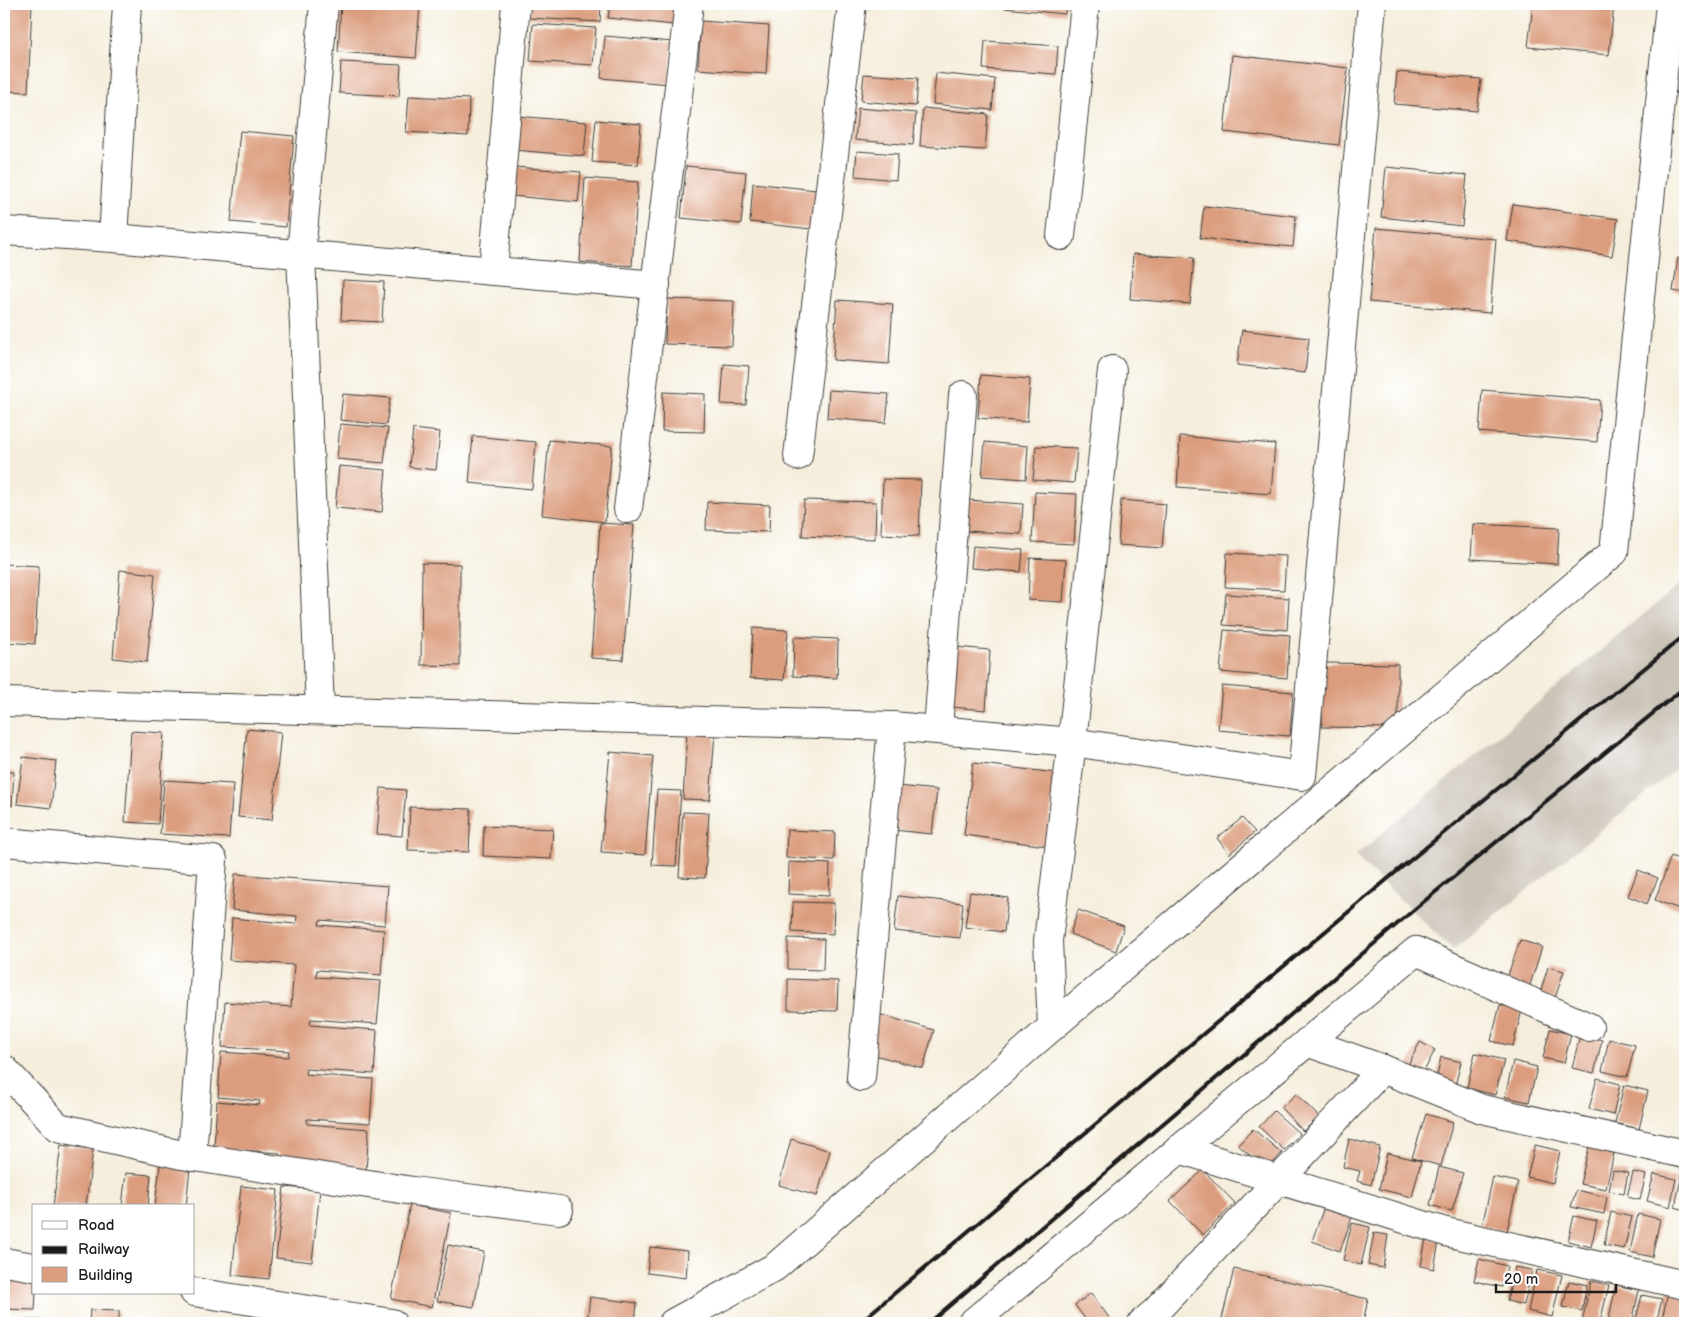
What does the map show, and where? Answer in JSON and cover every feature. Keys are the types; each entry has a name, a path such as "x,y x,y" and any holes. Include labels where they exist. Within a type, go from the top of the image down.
{"street":[{"path":"113,238 127,4"},
{"path":"320,710 301,254 324,4"},
{"path":"493,271 516,4"},
{"path":"628,509 690,4"},
{"path":"798,456 852,4"},
{"path":"1061,236 1085,4"},
{"path":"4,702 892,726 1072,742 1302,776 1372,4"},
{"path":"673,1323 775,1267 1052,1027 1614,552 1670,4"},
{"path":"4,231 113,238 656,285"},
{"path":"1052,1027 1048,940 1072,742 1112,370"},
{"path":"938,729 963,395"},
{"path":"861,1076 892,726"},
{"path":"4,842 213,860 192,1157"},
{"path":"972,1323 1416,950 1589,1027"},
{"path":"1307,1042 1383,1068 1482,1108 1685,1154"},
{"path":"1142,1323 1155,1312 1383,1068"},
{"path":"4,1069 58,1126 192,1157 413,1191 559,1210"},
{"path":"1179,1149 1446,1232 1685,1285"},
{"path":"4,1262 32,1267"},
{"path":"195,1292 392,1323"}],"shaded area":[{"path":"1685,580 1685,762 1453,950 1355,856"}],"building":[{"path":"4,4 32,4 28,92 4,91"},
{"path":"341,4 420,4 416,58 338,52"},
{"path":"530,4 601,4 600,22 529,18"},
{"path":"610,4 676,4 674,25 608,18"},
{"path":"1004,4 1066,4 1065,14 1004,8"},
{"path":"1533,4 1614,5 1609,55 1528,47"},
{"path":"701,21 769,26 766,74 698,69"},
{"path":"533,24 596,28 593,65 530,61"},
{"path":"605,36 673,42 669,84 601,78"},
{"path":"985,41 1058,46 1056,74 983,69"},
{"path":"1232,55 1348,68 1339,145 1224,132"},
{"path":"341,62 401,65 399,96 339,93"},
{"path":"1397,72 1481,79 1477,111 1394,104"},
{"path":"936,73 995,79 992,110 933,104"},
{"path":"864,74 918,78 916,106 861,101"},
{"path":"409,96 469,99 468,136 406,132"},
{"path":"858,108 916,113 913,145 855,140"},
{"path":"923,108 988,114 985,150 920,146"},
{"path":"516,116 587,122 584,156 513,150"},
{"path":"596,120 641,124 638,165 592,162"},
{"path":"240,131 294,136 286,227 231,222"},
{"path":"857,151 898,154 896,180 855,176"},
{"path":"686,166 746,172 741,224 681,218"},
{"path":"515,167 581,172 578,202 512,196"},
{"path":"1386,167 1467,175 1462,226 1381,217"},
{"path":"585,178 638,182 632,266 580,262"},
{"path":"753,183 816,190 811,229 750,222"},
{"path":"1513,204 1618,219 1612,256 1507,241"},
{"path":"1204,206 1296,216 1293,247 1200,238"},
{"path":"1376,228 1496,239 1490,313 1369,302"},
{"path":"1133,254 1194,258 1190,304 1130,299"},
{"path":"1678,258 1685,259 1685,293 1673,291"},
{"path":"343,280 384,282 382,322 341,320"},
{"path":"667,299 734,301 732,346 665,344"},
{"path":"837,300 893,304 889,364 833,360"},
{"path":"1242,330 1309,338 1305,373 1237,365"},
{"path":"724,364 749,366 746,405 721,404"},
{"path":"981,375 1030,379 1027,422 978,418"},
{"path":"829,390 889,394 886,423 827,418"},
{"path":"1482,390 1600,400 1597,442 1479,432"},
{"path":"663,392 705,394 704,432 662,431"},
{"path":"343,394 390,398 386,425 340,420"},
{"path":"340,424 388,428 384,463 337,459"},
{"path":"413,429 440,432 436,470 409,467"},
{"path":"473,436 536,442 532,489 469,483"},
{"path":"1180,436 1275,444 1271,494 1177,487"},
{"path":"549,440 612,446 605,522 542,515"},
{"path":"985,442 1028,446 1026,479 982,476"},
{"path":"1036,446 1077,448 1074,483 1033,480"},
{"path":"339,466 386,470 382,512 335,508"},
{"path":"883,479 921,480 919,536 881,534"},
{"path":"1035,492 1077,494 1074,544 1032,542"},
{"path":"804,500 876,502 875,539 802,536"},
{"path":"968,500 1023,504 1021,534 966,531"},
{"path":"1121,500 1166,504 1162,548 1118,545"},
{"path":"707,502 770,505 769,532 706,530"},
{"path":"600,523 634,525 623,660 591,658"},
{"path":"1473,524 1559,528 1557,564 1471,559"},
{"path":"973,546 1023,550 1021,572 971,568"},
{"path":"1227,553 1286,556 1284,590 1225,587"},
{"path":"1030,558 1066,560 1063,602 1028,600"},
{"path":"422,563 460,564 460,666 421,665"},
{"path":"4,564 39,566 35,644 4,642"},
{"path":"120,570 155,574 147,662 113,658"},
{"path":"1226,594 1289,598 1287,630 1223,625"},
{"path":"753,628 788,630 784,680 750,678"},
{"path":"1224,630 1290,635 1287,678 1220,672"},
{"path":"794,637 838,639 837,678 793,676"},
{"path":"955,647 990,650 986,710 951,707"},
{"path":"1323,663 1398,664 1398,728 1322,727"},
{"path":"1222,686 1293,692 1290,736 1218,730"},
{"path":"247,729 281,732 272,820 238,817"},
{"path":"131,731 164,733 158,824 125,822"},
{"path":"687,731 715,732 710,800 683,799"},
{"path":"610,752 653,756 645,855 601,852"},
{"path":"23,757 56,761 51,808 17,804"},
{"path":"973,763 1056,773 1046,846 964,835"},
{"path":"4,772 14,772 12,806 4,805"},
{"path":"164,780 233,784 229,838 160,834"},
{"path":"898,786 937,790 932,834 893,830"},
{"path":"381,788 406,790 402,836 377,834"},
{"path":"657,790 681,791 676,866 652,865"},
{"path":"410,807 471,809 469,852 408,850"},
{"path":"683,812 709,813 705,878 679,877"},
{"path":"1242,818 1255,832 1229,854 1217,838"},
{"path":"484,826 553,829 551,859 483,856"},
{"path":"787,830 835,832 834,860 786,858"},
{"path":"1671,856 1685,862 1685,911 1655,900"},
{"path":"789,862 830,864 829,896 788,894"},
{"path":"1638,870 1658,878 1647,904 1628,896"},
{"path":"235,874 388,886 385,925 320,920 319,925 384,930 381,975 317,970 316,977 381,981 377,1024 311,1019 310,1025 377,1030 374,1074 306,1069 305,1074 373,1079 370,1123 307,1119 307,1124 369,1129 366,1171 278,1165 279,1153 214,1148 217,1101 259,1105 260,1101 218,1097 221,1052 288,1057 289,1051 222,1047 225,1002 291,1007 294,965 229,960 232,918 296,924 297,916 232,910"},
{"path":"970,892 1008,898 1004,932 965,927"},
{"path":"898,896 963,903 960,938 894,931"},
{"path":"793,902 834,903 833,934 792,932"},
{"path":"1078,910 1124,926 1116,951 1070,934"},
{"path":"788,938 824,939 823,970 788,969"},
{"path":"1520,940 1542,947 1529,988 1506,981"},
{"path":"1548,967 1564,971 1555,998 1540,993"},
{"path":"788,979 838,981 837,1011 788,1010"},
{"path":"1500,1005 1522,1010 1513,1046 1491,1041"},
{"path":"878,1014 934,1030 923,1068 867,1053"},
{"path":"1550,1029 1571,1034 1564,1063 1543,1058"},
{"path":"1580,1035 1602,1040 1594,1073 1572,1068"},
{"path":"1609,1039 1635,1045 1627,1077 1602,1071"},
{"path":"1420,1042 1435,1050 1420,1079 1405,1071"},
{"path":"1475,1053 1504,1060 1495,1095 1467,1088"},
{"path":"1441,1057 1461,1062 1454,1090 1435,1085"},
{"path":"1513,1061 1537,1067 1529,1102 1505,1097"},
{"path":"1597,1078 1620,1084 1613,1115 1589,1109"},
{"path":"1624,1085 1648,1091 1639,1129 1615,1123"},
{"path":"1296,1094 1319,1117 1303,1131 1281,1108"},
{"path":"1274,1111 1300,1134 1284,1150 1259,1127"},
{"path":"1426,1114 1453,1122 1441,1166 1412,1158"},
{"path":"1253,1129 1282,1153 1267,1170 1238,1145"},
{"path":"791,1139 830,1151 817,1196 779,1185"},
{"path":"1349,1139 1380,1147 1371,1185 1357,1181 1360,1171 1343,1167"},
{"path":"61,1145 93,1149 86,1204 53,1204"},
{"path":"1535,1145 1560,1151 1553,1183 1527,1177"},
{"path":"1589,1147 1614,1153 1606,1189 1580,1184"},
{"path":"1387,1153 1421,1161 1412,1197 1379,1189"},
{"path":"160,1165 190,1168 186,1204 155,1204"},
{"path":"1439,1167 1463,1173 1452,1211 1430,1205"},
{"path":"1203,1170 1235,1203 1203,1235 1170,1201"},
{"path":"1613,1170 1628,1173 1624,1194 1609,1191"},
{"path":"1633,1172 1646,1175 1640,1200 1627,1197"},
{"path":"126,1173 151,1175 148,1204 122,1204"},
{"path":"1654,1174 1676,1179 1670,1207 1647,1201"},
{"path":"1682,1174 1685,1175 1685,1210 1675,1207"},
{"path":"1493,1177 1518,1182 1507,1231 1482,1226"},
{"path":"241,1186 278,1190 269,1279 232,1275"},
{"path":"284,1187 320,1190 312,1262 276,1258"},
{"path":"1576,1190 1607,1197 1604,1214 1571,1207"},
{"path":"410,1205 451,1213 432,1307 391,1299"},
{"path":"1324,1207 1352,1217 1340,1251 1312,1241"},
{"path":"1611,1212 1632,1217 1624,1249 1604,1245"},
{"path":"1638,1214 1660,1219 1652,1257 1630,1252"},
{"path":"1574,1216 1597,1221 1591,1247 1568,1241"},
{"path":"1352,1223 1370,1227 1361,1265 1343,1260"},
{"path":"1374,1233 1388,1235 1383,1268 1368,1265"},
{"path":"1426,1238 1439,1241 1434,1269 1421,1266"},
{"path":"448,1245 484,1252 474,1307 437,1301"},
{"path":"650,1247 688,1251 686,1278 647,1273"},
{"path":"1479,1259 1507,1266 1502,1287 1474,1281"},
{"path":"1515,1267 1532,1270 1524,1305 1507,1301"},
{"path":"1234,1269 1368,1299 1363,1323 1221,1323"},
{"path":"1537,1270 1562,1275 1552,1317 1528,1311"},
{"path":"4,1277 32,1278 32,1294 36,1294 35,1310 4,1309"},
{"path":"1569,1281 1587,1285 1582,1311 1563,1307"},
{"path":"1591,1281 1609,1285 1600,1323 1582,1322"},
{"path":"1616,1285 1639,1290 1632,1323 1608,1323"},
{"path":"1669,1289 1685,1292 1685,1323 1661,1323"},
{"path":"1091,1293 1113,1323 1088,1323 1075,1305"},
{"path":"1642,1295 1662,1299 1656,1323 1635,1323"},
{"path":"590,1297 637,1303 635,1323 587,1323"},
{"path":"90,1310 119,1311 119,1323 89,1323"},
{"path":"4,1320 41,1320 41,1323 4,1323"}],"railway":[{"path":"859,1323 1396,872 1685,635"},
{"path":"929,1323 1416,908 1685,687"}]}
